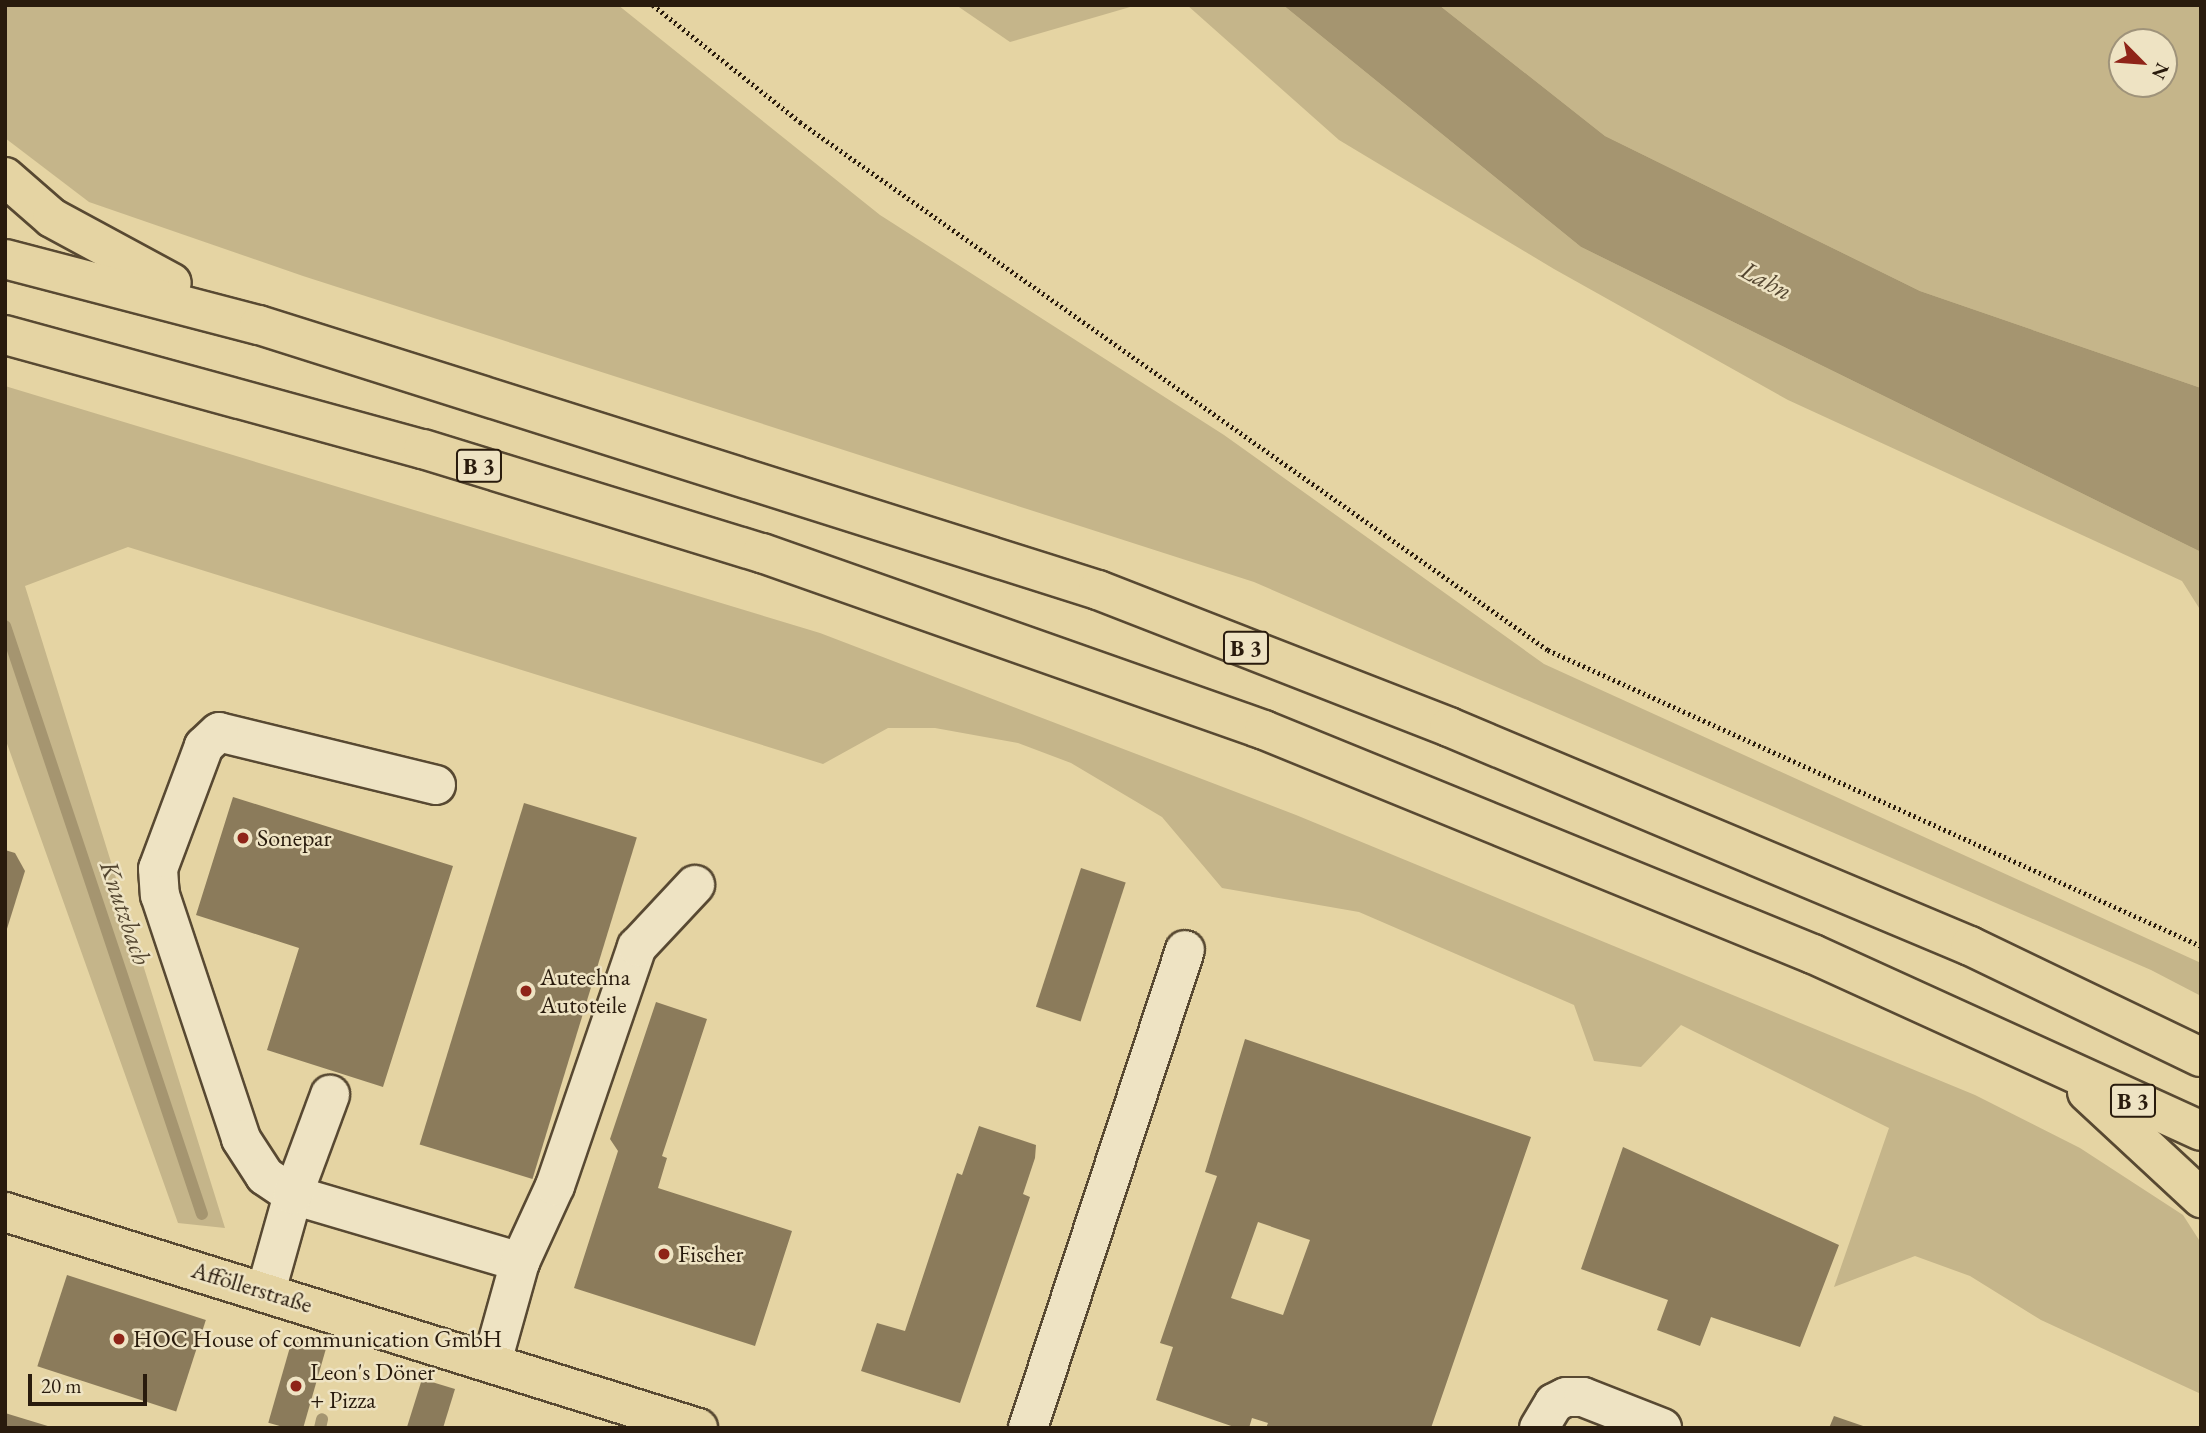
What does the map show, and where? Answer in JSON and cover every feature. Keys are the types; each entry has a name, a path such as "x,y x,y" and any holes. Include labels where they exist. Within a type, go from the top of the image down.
{"main road":[{"path":"5,177 52,218 128,263 259,324"},
{"name":"B 3","path":"5,259 259,324 1098,590 1449,727 1970,946 2201,1056"},
{"name":"B 3","path":"5,335 423,449 762,553 948,615 1264,730 1550,843 1813,954 2064,1072 2201,1131"},
{"path":"2064,1072 2201,1198"},
{"name":"Afföllerstraße","path":"5,1212 266,1291 698,1428"}],"lane":[{"path":"436,785 219,732 204,747 158,869 160,895 241,1139 265,1176 293,1195 520,1262"},
{"path":"492,1362 520,1262 555,1186 637,947 695,885"},
{"path":"1028,1428 1185,950"},
{"path":"266,1291 293,1195 330,1095"},
{"path":"1539,1428 1554,1403 1566,1397 1583,1397 1662,1428"}],"path":[{"path":"653,5 800,122 1548,650 2201,946"}],"shaded area":[{"path":"5,5 618,5 880,215 1224,435 1544,664 2201,963 2201,996 2151,970 1254,582 303,276 89,202 5,138"},
{"path":"956,5 1137,5 1010,42"},
{"path":"1187,5 1283,5 1581,247 2201,552 2201,611 2182,581 1788,400 1554,269 1339,140"},
{"path":"1439,5 2201,5 2201,388 1920,291 1605,136"},
{"path":"5,386 820,633 1296,815 1975,1095 2080,1148 2183,1215 2201,1243 2201,1394 2041,1320 1970,1276 1915,1256 1834,1287 1889,1128 1681,1025 1641,1067 1594,1061 1574,1005 1359,912 1222,888 1162,817 1071,763 1018,743 935,728 888,728 823,764 128,547 25,586 225,1228 178,1223 5,738"}],"water":[{"name":"Lahn","path":"1283,5 1439,5 1605,136 1920,291 2201,388 2201,552 1581,247"}],"building":[{"path":"233,797 453,866 383,1087 267,1050 299,948 196,915"},
{"name":"Autechna Autoteile","path":"524,803 637,837 532,1179 420,1144"},
{"path":"5,850 15,853 25,871 6,932"},
{"path":"1081,868 1126,883 1081,1021 1036,1007"},
{"path":"656,1002 707,1019 662,1156 667,1158 658,1188 792,1231 755,1346 574,1288 618,1151 610,1139"},
{"path":"1245,1039 1531,1137 1431,1428 1266,1428 1268,1423 1252,1418 1249,1428 1237,1428 1156,1400 1173,1347 1160,1343 1217,1176 1205,1172","holes":["1258,1222 1310,1240 1283,1315 1231,1298"]},
{"path":"979,1126 1036,1145 1035,1158 1023,1194 1030,1197 960,1403 861,1371 877,1323 905,1331 957,1173 962,1175"},
{"path":"1623,1147 1839,1245 1800,1347 1711,1317 1700,1346 1657,1330 1668,1300 1581,1269"},
{"path":"67,1275 206,1320 176,1411 37,1366"},
{"name":"Leon's Döner + Pizza","path":"292,1340 326,1350 303,1428 287,1428 268,1423"},
{"path":"422,1379 455,1389 443,1428 407,1427"},
{"path":"5,1413 51,1427 51,1428 5,1428"},
{"path":"1834,1416 1866,1427 1866,1428 1829,1428"}],"waterway":[{"name":"Knutzbach","path":"5,626 202,1214"},
{"name":"Knutzbach","path":"320,1428 322,1419"}],"place":[{"name":"Sonepar","path":"243,838"},
{"name":"Autechna Autoteile","path":"526,991"},
{"name":"Fischer","path":"664,1254"},
{"name":"HOC House of communication GmbH","path":"119,1339"},
{"name":"Leon's Döner + Pizza","path":"296,1386"}]}
